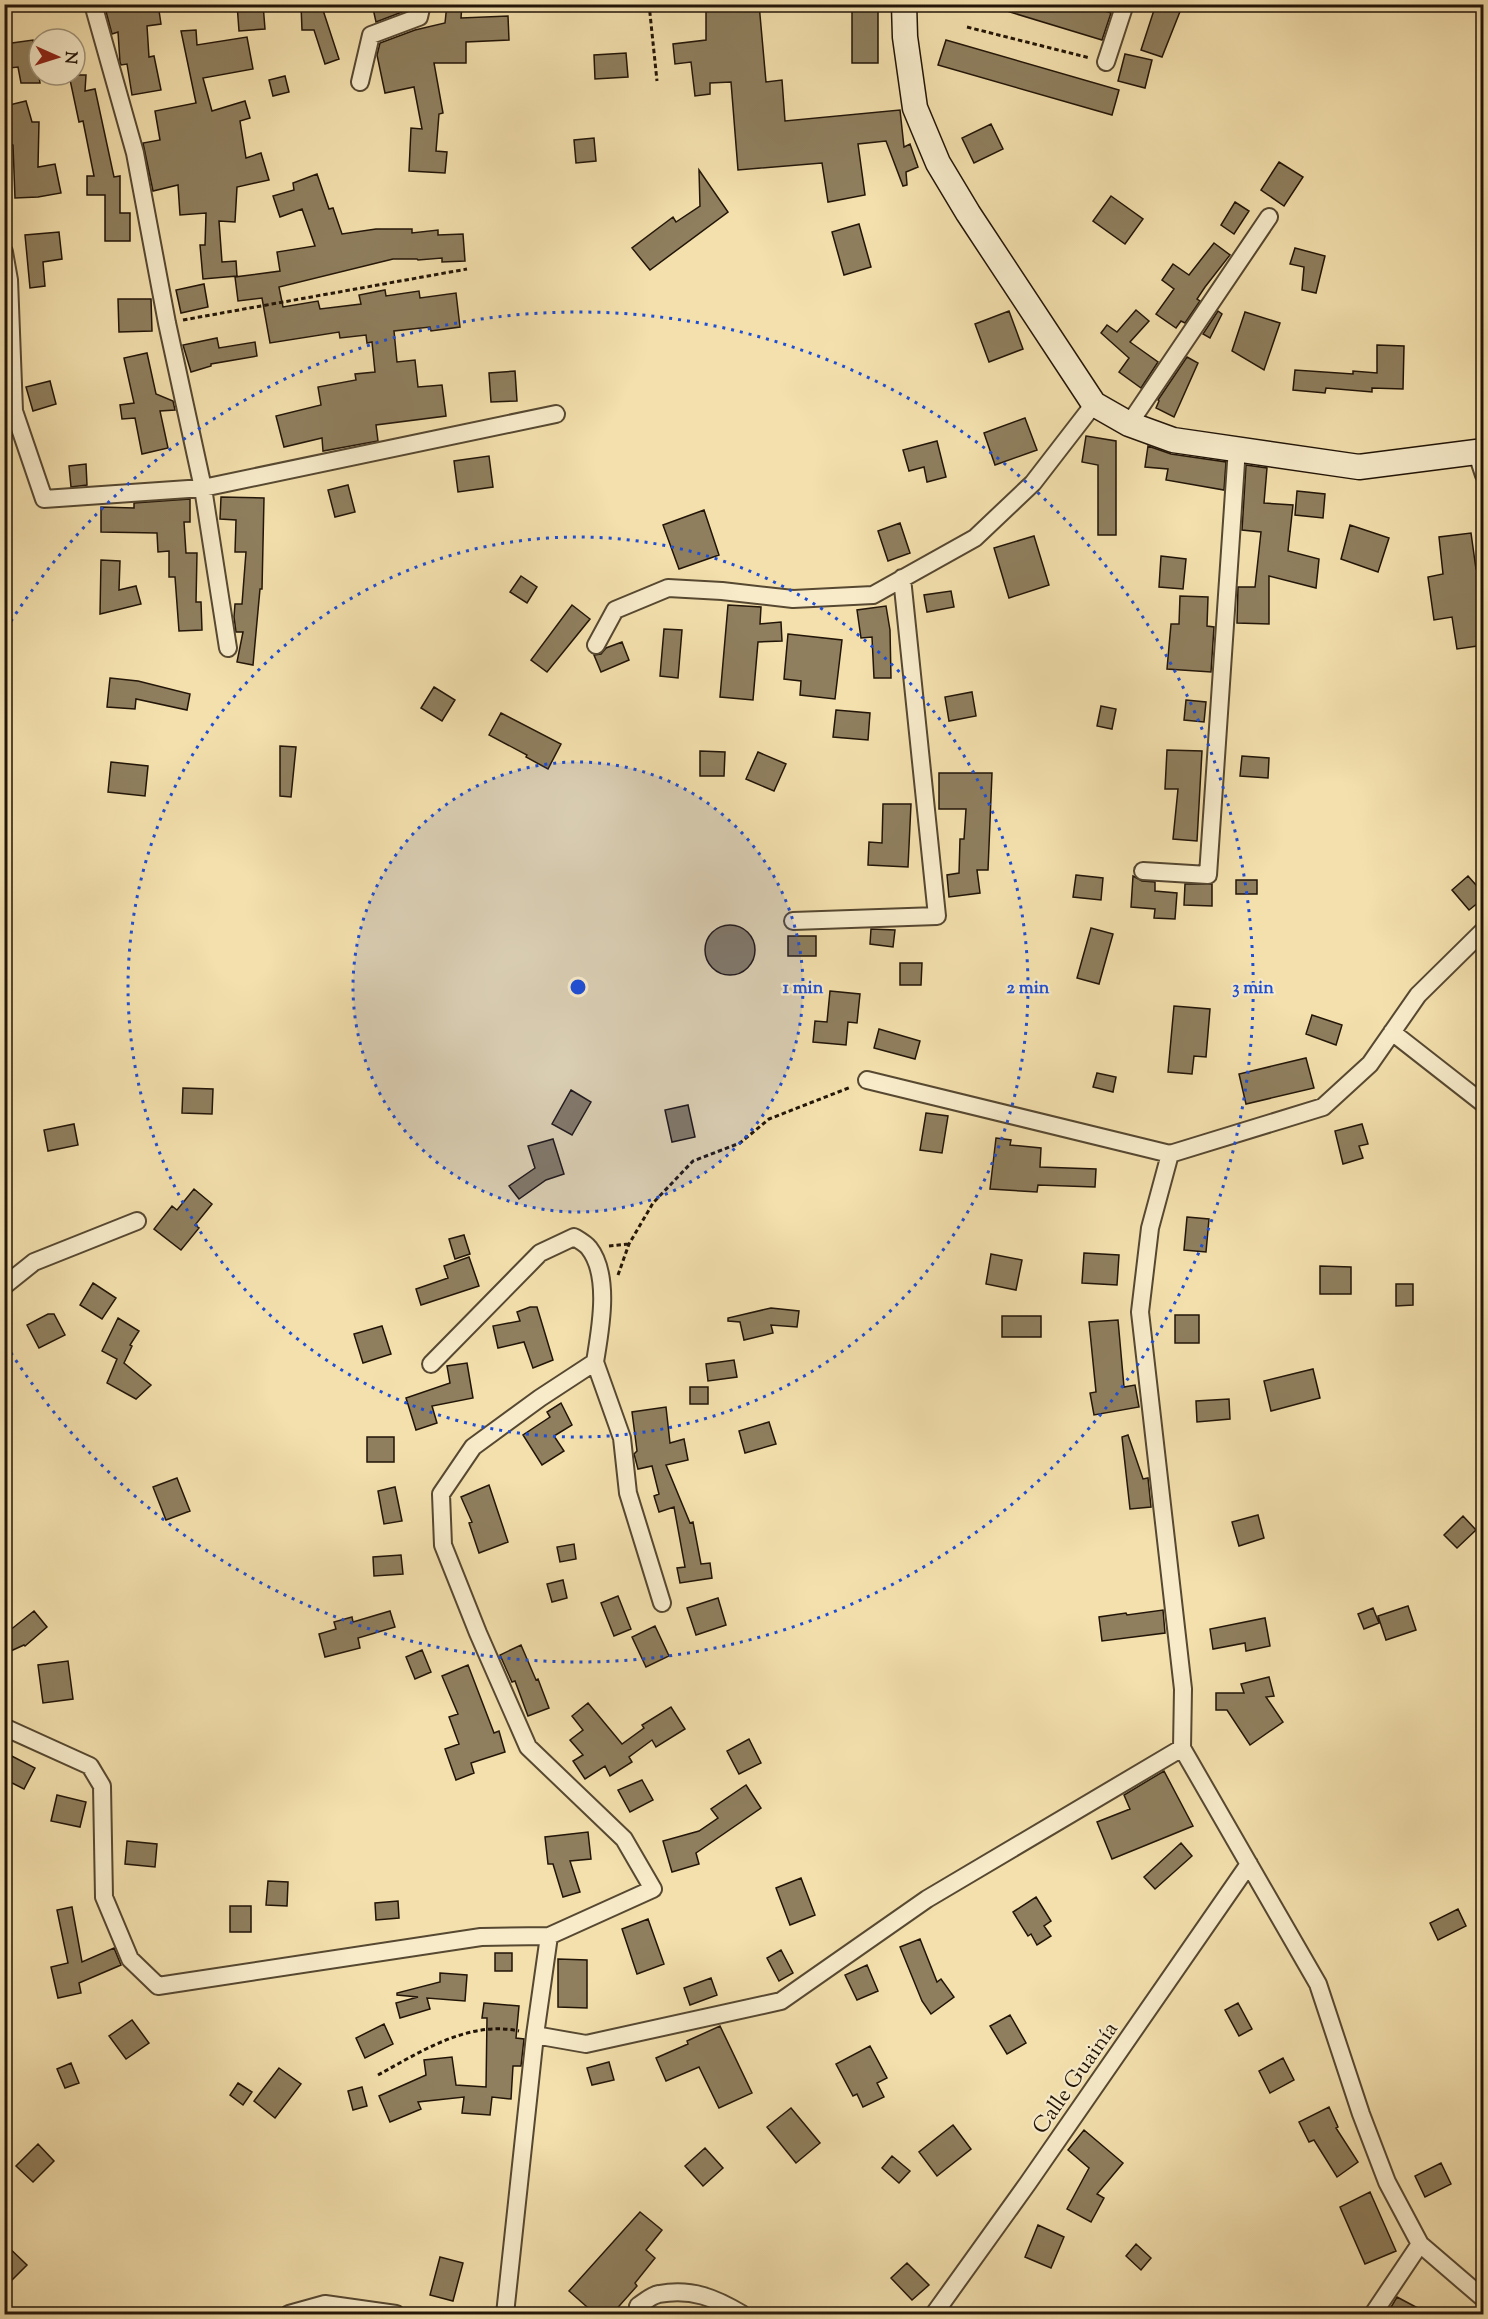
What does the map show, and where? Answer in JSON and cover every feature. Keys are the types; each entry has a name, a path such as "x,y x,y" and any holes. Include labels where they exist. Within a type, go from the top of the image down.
{"street":[{"path":"93,4 135,153 167,323 203,488 228,648"},
{"path":"360,82 371,35 419,17 422,4"},
{"path":"904,4 905,38 915,108 938,163 968,213 1094,404 1128,424 1173,440 1359,467 1480,451 1484,475"},
{"path":"1106,62 1125,4"},
{"path":"1128,424 1269,217"},
{"path":"4,252 9,280 14,411 44,499 203,488 555,414"},
{"path":"596,645 615,610 668,588 804,598 873,595 975,538 1033,483 1094,404"},
{"path":"1143,871 1208,875 1238,448"},
{"path":"793,921 937,916 903,578"},
{"path":"867,1080 1170,1154 1323,1107 1371,1064 1418,995 1484,930"},
{"path":"1392,1032 1484,1104"},
{"path":"1170,1154 1150,1228 1140,1312 1183,1689 1182,1748 1318,1984 1361,2114 1387,2182 1420,2244 1484,2299"},
{"path":"4,1286 34,1262 137,1221"},
{"path":"431,1364 540,1253 574,1237 589,1247 599,1270 603,1317 595,1362 622,1438 628,1494 662,1603"},
{"path":"4,1727 90,1766 102,1786 104,1897 130,1959 158,1986 481,1937 549,1936 653,1889 624,1839 528,1748 443,1545 441,1494 473,1447 540,1398 595,1362"},
{"path":"535,2035 586,2044 781,2001 927,1899 1182,1748"},
{"name":"Calle Guainía","path":"934,2314 1028,2183 1249,1864"},
{"path":"505,2314 535,2035 549,1936"},
{"path":"1373,2314 1420,2244"},
{"path":"638,2306 657,2294 694,2294 716,2299 742,2314"},
{"path":"289,2314 325,2304 396,2314"}],"path":[{"path":"649,4 657,81"},
{"path":"967,27 1106,62"},
{"path":"167,323 467,269"},
{"path":"618,1275 629,1244 653,1203 693,1161 740,1143 770,1119 867,1080"},
{"path":"378,2074 429,2047 458,2035 505,2028 535,2035"}],"building":[{"path":"104,4 158,4 161,24 147,26 149,57 154,56 161,90 132,95 127,64 121,65 120,62 118,32 112,34"},
{"path":"237,4 263,4 265,29 239,31"},
{"path":"321,4 339,59 325,64 314,30 302,30 301,5"},
{"path":"372,4 408,4 410,9 376,22"},
{"path":"447,4 462,4 461,18 508,16 509,40 466,42 466,63 434,63 443,113 439,114 436,151 447,152 445,173 409,171 411,128 422,129 414,87 385,93 377,55 380,43 415,30 445,23"},
{"path":"706,4 759,4 766,82 782,80 785,121 900,110 904,147 910,144 918,167 906,172 907,185 903,186 886,141 858,144 865,195 828,202 822,163 738,170 731,82 710,83 710,94 695,96 691,62 675,64 673,44 706,40"},
{"path":"852,4 878,4 878,63 852,63"},
{"path":"1000,4 1085,4 1111,13 1102,40 1000,9"},
{"path":"1156,4 1183,4 1162,57 1141,50"},
{"path":"196,30 197,45 247,37 253,69 203,78 212,111 245,101 250,118 240,121 246,158 261,153 269,180 237,187 235,222 219,221 222,262 236,261 237,276 203,279 200,245 205,245 206,213 180,215 178,185 153,191 143,143 160,140 155,111 196,103 181,31"},
{"path":"946,40 1119,90 1112,115 938,65"},
{"path":"27,41 27,83 21,83 18,67 9,68 5,44"},
{"path":"626,53 628,77 595,79 594,55"},
{"path":"1125,54 1152,60 1145,88 1118,81"},
{"path":"285,76 289,92 273,96 269,80"},
{"path":"72,87 85,87 85,91 95,89 114,177 120,176 120,213 130,213 130,241 105,241 105,195 87,195 87,176 94,176 83,121 79,122"},
{"path":"26,101 32,122 39,122 38,167 55,164 61,193 15,198 13,145 8,144 9,105"},
{"path":"991,124 1003,149 974,163 962,138"},
{"path":"594,138 596,161 576,163 574,140"},
{"path":"1279,162 1303,177 1284,206 1261,190"},
{"path":"699,170 728,212 650,270 632,248 673,217 676,222 700,206"},
{"path":"317,174 329,209 333,208 342,234 376,229 412,229 412,233 438,230 438,235 463,234 465,261 442,262 442,258 393,259 279,287 283,307 318,301 320,309 361,304 359,295 385,290 386,296 419,291 420,298 456,293 460,327 431,331 430,327 394,331 397,362 415,360 418,387 442,385 446,416 376,425 378,441 323,451 322,438 284,447 276,416 321,405 318,387 356,380 355,374 375,372 372,342 367,343 366,335 340,338 339,332 270,343 262,298 238,301 235,277 280,271 277,252 315,246 302,209 280,217 273,196 294,190 293,183"},
{"path":"1111,196 1143,219 1125,244 1093,221"},
{"path":"1235,202 1249,211 1234,234 1221,225"},
{"path":"859,224 871,267 844,275 832,232"},
{"path":"59,232 62,259 43,262 45,286 30,288 25,235"},
{"path":"1214,243 1230,255 1197,299 1200,301 1185,323 1181,321 1176,328 1156,314 1174,289 1162,280 1173,264 1189,275"},
{"path":"1295,248 1325,256 1316,293 1302,290 1304,267 1290,264"},
{"path":"204,284 208,307 181,313 176,290"},
{"path":"118,299 151,299 152,331 119,332"},
{"path":"1136,310 1149,321 1130,342 1158,362 1141,388 1119,372 1129,358 1101,333 1107,325 1117,332"},
{"path":"1009,311 1023,349 989,362 975,324"},
{"path":"1218,311 1222,314 1210,338 1203,334"},
{"path":"1245,312 1280,323 1264,370 1232,351"},
{"path":"217,338 219,348 255,342 257,356 211,364 211,366 191,372 183,345"},
{"path":"1377,345 1404,346 1403,389 1372,388 1372,392 1326,388 1325,393 1293,390 1295,370 1353,374 1353,371 1377,373"},
{"path":"147,353 156,394 173,401 175,410 160,411 168,448 142,454 135,418 122,419 120,405 134,403 124,358"},
{"path":"1187,357 1198,363 1174,417 1156,408 1158,400"},
{"path":"515,371 517,401 491,402 489,373"},
{"path":"50,381 56,404 33,411 26,387"},
{"path":"1025,418 1037,450 995,465 984,433"},
{"path":"1086,436 1116,441 1116,535 1098,535 1098,465 1082,462"},
{"path":"937,441 946,477 927,482 924,467 909,471 903,450"},
{"path":"1148,446 1171,454 1226,462 1224,490 1166,480 1168,469 1145,467"},
{"path":"489,456 493,487 458,492 454,461"},
{"path":"86,464 87,485 71,487 69,466"},
{"path":"1246,465 1267,468 1264,503 1293,505 1288,551 1319,559 1316,588 1269,576 1269,624 1237,623 1238,587 1255,587 1261,532 1242,530"},
{"path":"348,485 355,512 335,517 328,490"},
{"path":"1297,491 1325,494 1323,518 1295,515"},
{"path":"221,497 264,498 262,589 260,589 253,665 237,662 243,632 236,632 235,604 242,604 246,552 235,552 236,520 220,519"},
{"path":"190,499 190,522 184,522 186,553 197,553 196,602 201,602 202,630 179,631 175,577 169,577 169,551 158,552 157,533 101,532 101,507 134,508 134,503"},
{"path":"704,510 719,555 679,569 663,525"},
{"path":"900,523 910,553 888,561 878,531"},
{"path":"1350,525 1389,538 1378,572 1341,559"},
{"path":"1471,533 1476,569 1484,568 1484,645 1457,649 1452,617 1434,620 1428,577 1443,574 1439,537"},
{"path":"1034,536 1049,585 1009,598 994,548"},
{"path":"1161,556 1186,559 1183,589 1159,587"},
{"path":"101,560 120,561 119,590 136,586 141,604 100,614"},
{"path":"521,576 537,587 527,603 510,592"},
{"path":"951,591 954,607 927,612 924,595"},
{"path":"1180,596 1208,597 1207,626 1214,627 1211,672 1167,669 1171,624 1179,624"},
{"path":"572,605 590,619 547,672 531,660"},
{"path":"728,605 761,607 760,624 781,622 782,641 758,642 753,700 720,697"},
{"path":"886,606 890,630 891,678 874,678 872,637 861,638 857,610"},
{"path":"664,629 682,630 678,678 660,676"},
{"path":"788,634 842,640 835,699 800,695 801,681 784,679"},
{"path":"622,642 629,660 601,672 594,655 601,654 606,648"},
{"path":"110,678 138,681 190,694 187,710 136,699 135,709 107,707"},
{"path":"434,687 455,700 442,721 421,708"},
{"path":"972,692 976,716 949,721 945,697"},
{"path":"1186,700 1206,702 1204,722 1184,720"},
{"path":"1101,706 1116,709 1112,729 1097,726"},
{"path":"836,710 870,713 868,740 833,737"},
{"path":"501,713 561,744 548,769 489,735"},
{"path":"280,746 296,747 291,797 280,796"},
{"path":"1167,750 1202,751 1197,841 1173,839 1178,789 1165,789"},
{"path":"700,751 725,752 724,776 700,776"},
{"path":"758,752 786,764 774,791 746,779"},
{"path":"1242,756 1269,758 1268,778 1240,776"},
{"path":"111,762 148,766 145,796 108,792"},
{"path":"939,773 992,773 988,870 977,870 980,893 949,897 947,875 959,873 960,839 964,839 966,809 939,809"},
{"path":"883,804 911,804 908,867 868,865 869,842 882,843"},
{"path":"1076,875 1103,878 1101,900 1073,897"},
{"path":"1133,876 1142,881 1155,882 1155,891 1177,893 1175,919 1154,918 1155,909 1131,907"},
{"path":"1468,876 1484,894 1484,898 1469,910 1452,890"},
{"path":"1236,880 1257,880 1257,894 1236,894"},
{"path":"1185,884 1212,884 1212,906 1184,905"},
{"path":"725,925 735,925 748,932 755,945 755,955 748,968 735,975 725,975 716,971 709,964 705,955 705,945 709,936 716,929"},
{"path":"1091,928 1113,934 1099,984 1077,978"},
{"path":"871,929 895,930 893,947 870,944"},
{"path":"788,936 816,936 816,956 788,956"},
{"path":"900,963 922,963 921,985 900,985"},
{"path":"830,991 860,994 857,1023 848,1022 846,1045 813,1042 815,1021 827,1022"},
{"path":"1174,1006 1210,1009 1206,1057 1194,1056 1192,1074 1168,1072"},
{"path":"1312,1015 1342,1025 1336,1045 1306,1034"},
{"path":"879,1029 920,1041 915,1059 874,1048"},
{"path":"1306,1058 1314,1088 1246,1104 1239,1074"},
{"path":"1097,1073 1116,1077 1113,1092 1093,1087"},
{"path":"183,1088 213,1089 212,1114 182,1113"},
{"path":"571,1090 591,1102 572,1135 552,1124"},
{"path":"688,1105 695,1137 672,1142 665,1110"},
{"path":"926,1113 948,1116 942,1153 920,1150"},
{"path":"74,1124 78,1145 48,1151 44,1130"},
{"path":"1362,1124 1368,1144 1359,1146 1363,1158 1343,1164 1335,1131"},
{"path":"996,1138 1011,1140 1010,1145 1041,1148 1040,1167 1096,1169 1095,1187 1038,1185 1037,1192 990,1189"},
{"path":"553,1139 564,1174 546,1180 519,1199 509,1186 535,1168 528,1146"},
{"path":"194,1189 212,1204 195,1225 199,1228 181,1250 154,1229 172,1206 177,1210"},
{"path":"1187,1217 1209,1219 1206,1252 1184,1250"},
{"path":"464,1235 470,1254 455,1259 449,1239"},
{"path":"1084,1253 1119,1255 1117,1285 1082,1283"},
{"path":"991,1254 1022,1260 1016,1290 986,1284"},
{"path":"469,1257 479,1286 421,1305 416,1289 448,1278 444,1266"},
{"path":"1320,1266 1351,1267 1351,1294 1320,1294"},
{"path":"93,1283 116,1298 102,1319 80,1305"},
{"path":"1396,1284 1413,1284 1413,1305 1396,1306"},
{"path":"537,1307 553,1360 533,1368 524,1342 498,1348 493,1326 520,1321 517,1312"},
{"path":"771,1308 799,1311 797,1327 771,1325 773,1333 744,1340 740,1322 728,1321 728,1318"},
{"path":"48,1314 54,1314 65,1335 39,1348 27,1325"},
{"path":"1175,1315 1199,1315 1199,1343 1175,1343"},
{"path":"1002,1316 1041,1316 1041,1337 1002,1337"},
{"path":"118,1318 139,1331 130,1345 132,1346 124,1363 151,1385 136,1399 107,1383 117,1359 102,1351"},
{"path":"1118,1320 1124,1387 1135,1385 1139,1407 1094,1415 1090,1393 1096,1392 1089,1322"},
{"path":"382,1326 391,1354 363,1363 354,1334"},
{"path":"734,1360 737,1377 708,1381 706,1364"},
{"path":"467,1363 473,1398 432,1406 437,1423 416,1430 406,1398 450,1383 447,1366"},
{"path":"1313,1369 1320,1398 1271,1411 1264,1381"},
{"path":"690,1387 708,1387 708,1404 690,1404"},
{"path":"1229,1399 1230,1419 1197,1422 1196,1401"},
{"path":"561,1403 572,1425 554,1436 564,1451 542,1465 523,1435 550,1417 547,1412"},
{"path":"666,1407 670,1443 684,1439 688,1460 666,1465 690,1523 693,1522 701,1564 710,1563 712,1578 680,1583 677,1568 685,1567 674,1507 659,1512 654,1496 659,1494 652,1466 638,1469 634,1454 637,1451 632,1412"},
{"path":"769,1422 776,1444 745,1453 739,1431"},
{"path":"1128,1435 1143,1479 1148,1478 1151,1507 1130,1509 1122,1437"},
{"path":"367,1437 394,1437 394,1462 367,1462"},
{"path":"177,1478 190,1511 166,1520 153,1487"},
{"path":"489,1485 508,1542 479,1553 469,1523 472,1522 461,1497"},
{"path":"395,1487 402,1521 384,1524 378,1491"},
{"path":"1258,1515 1264,1538 1239,1546 1232,1522"},
{"path":"1463,1516 1476,1530 1457,1548 1444,1535"},
{"path":"574,1544 576,1559 560,1562 557,1547"},
{"path":"401,1555 403,1574 374,1576 373,1557"},
{"path":"563,1580 567,1598 552,1602 547,1584"},
{"path":"618,1596 631,1629 614,1636 601,1603"},
{"path":"718,1598 726,1625 696,1635 687,1608"},
{"path":"1408,1606 1416,1630 1386,1640 1378,1616"},
{"path":"1373,1608 1379,1623 1364,1629 1358,1614"},
{"path":"1163,1610 1165,1633 1102,1641 1099,1617"},
{"path":"34,1611 47,1627 25,1646 4,1654 4,1635"},
{"path":"390,1611 395,1627 358,1638 360,1648 325,1657 319,1634 336,1629 334,1622 352,1617 353,1622"},
{"path":"1265,1618 1270,1646 1246,1651 1245,1643 1213,1649 1210,1629"},
{"path":"655,1626 669,1656 646,1667 632,1637"},
{"path":"521,1645 549,1708 528,1716 515,1681 512,1682 500,1655"},
{"path":"422,1650 431,1672 415,1679 406,1657"},
{"path":"68,1661 73,1699 43,1703 38,1665"},
{"path":"468,1665 494,1733 499,1731 505,1752 471,1763 474,1773 456,1780 445,1749 459,1744 449,1717 458,1714 442,1676"},
{"path":"1269,1677 1274,1696 1266,1697 1283,1722 1250,1745 1227,1710 1216,1710 1216,1693 1244,1693 1241,1684"},
{"path":"588,1703 622,1744 644,1728 642,1725 671,1707 685,1729 656,1747 652,1740 629,1757 632,1762 610,1776 605,1766 585,1779 573,1761 583,1755 570,1740 583,1730 572,1716"},
{"path":"749,1739 761,1763 739,1774 727,1751"},
{"path":"4,1752 35,1768 24,1789 4,1779"},
{"path":"1164,1771 1193,1826 1112,1859 1097,1822 1130,1809 1124,1795"},
{"path":"642,1780 653,1800 630,1812 618,1790"},
{"path":"746,1785 761,1808 696,1853 699,1864 672,1872 663,1841 699,1831 718,1818 711,1809"},
{"path":"57,1795 86,1802 80,1827 51,1821"},
{"path":"588,1832 591,1859 570,1861 580,1892 563,1897 553,1864 548,1864 545,1837"},
{"path":"127,1841 157,1844 155,1867 125,1864"},
{"path":"1181,1843 1192,1856 1155,1889 1144,1877"},
{"path":"801,1878 815,1915 790,1925 776,1888"},
{"path":"268,1881 288,1882 287,1906 266,1905"},
{"path":"1036,1897 1051,1921 1044,1926 1051,1936 1037,1945 1031,1934 1028,1936 1013,1912"},
{"path":"398,1901 399,1918 376,1920 375,1903"},
{"path":"230,1906 251,1906 251,1932 230,1932"},
{"path":"72,1907 82,1962 114,1948 121,1965 79,1983 81,1993 58,1998 51,1967 68,1963 57,1910"},
{"path":"1458,1909 1466,1926 1438,1940 1430,1923"},
{"path":"648,1919 664,1964 637,1974 622,1929"},
{"path":"920,1939 937,1982 941,1979 954,1997 931,2014 922,2001 900,1947"},
{"path":"781,1950 793,1973 779,1981 767,1958"},
{"path":"495,1953 512,1953 512,1971 495,1971"},
{"path":"558,1959 587,1960 587,2008 558,2007"},
{"path":"867,1965 878,1991 857,2000 845,1975"},
{"path":"440,1973 467,1975 465,2001 427,1998 430,2009 400,2018 396,2003 418,1997 397,1995 397,1993 440,1982"},
{"path":"711,1978 717,1995 690,2005 684,1988"},
{"path":"484,2003 519,2006 516,2038 524,2039 521,2066 513,2066 511,2099 492,2097 490,2115 462,2113 464,2097 418,2102 421,2109 390,2122 379,2096 426,2075 424,2060 452,2057 456,2085 486,2087 487,2018 482,2018"},
{"path":"1238,2003 1252,2029 1239,2036 1225,2010"},
{"path":"1010,2015 1026,2043 1007,2054 990,2026"},
{"path":"132,2020 149,2043 126,2059 109,2036"},
{"path":"384,2024 393,2044 365,2058 356,2038"},
{"path":"720,2026 752,2093 719,2108 699,2067 666,2081 656,2058"},
{"path":"870,2046 887,2078 877,2083 884,2097 863,2107 857,2094 853,2096 836,2064"},
{"path":"1283,2058 1294,2080 1270,2093 1259,2071"},
{"path":"609,2062 614,2080 592,2085 587,2068"},
{"path":"71,2063 79,2083 65,2088 57,2069"},
{"path":"279,2068 301,2084 275,2118 254,2101"},
{"path":"238,2083 252,2092 243,2105 230,2095"},
{"path":"362,2087 367,2106 353,2110 348,2091"},
{"path":"1329,2107 1338,2127 1336,2128 1358,2162 1337,2177 1314,2140 1309,2142 1299,2122"},
{"path":"791,2108 820,2143 796,2163 767,2127"},
{"path":"953,2125 971,2149 937,2176 919,2152"},
{"path":"1084,2130 1123,2163 1097,2194 1104,2198 1091,2222 1067,2209 1089,2168 1068,2150"},
{"path":"38,2144 54,2161 33,2182 16,2166"},
{"path":"705,2148 723,2168 703,2186 685,2166"},
{"path":"892,2156 910,2171 899,2183 882,2168"},
{"path":"1441,2163 1451,2184 1425,2197 1415,2176"},
{"path":"1370,2192 1396,2251 1365,2264 1340,2207"},
{"path":"640,2212 662,2230 646,2250 655,2258 635,2283 637,2286 612,2314 595,2314 569,2291"},
{"path":"1038,2225 1064,2237 1051,2268 1025,2257"},
{"path":"4,2243 27,2265 4,2288"},
{"path":"1136,2244 1151,2258 1141,2270 1126,2256"},
{"path":"440,2257 463,2263 453,2301 430,2295"},
{"path":"907,2263 929,2285 912,2300 891,2278"},
{"path":"1397,2297 1429,2314 1387,2314"}]}
